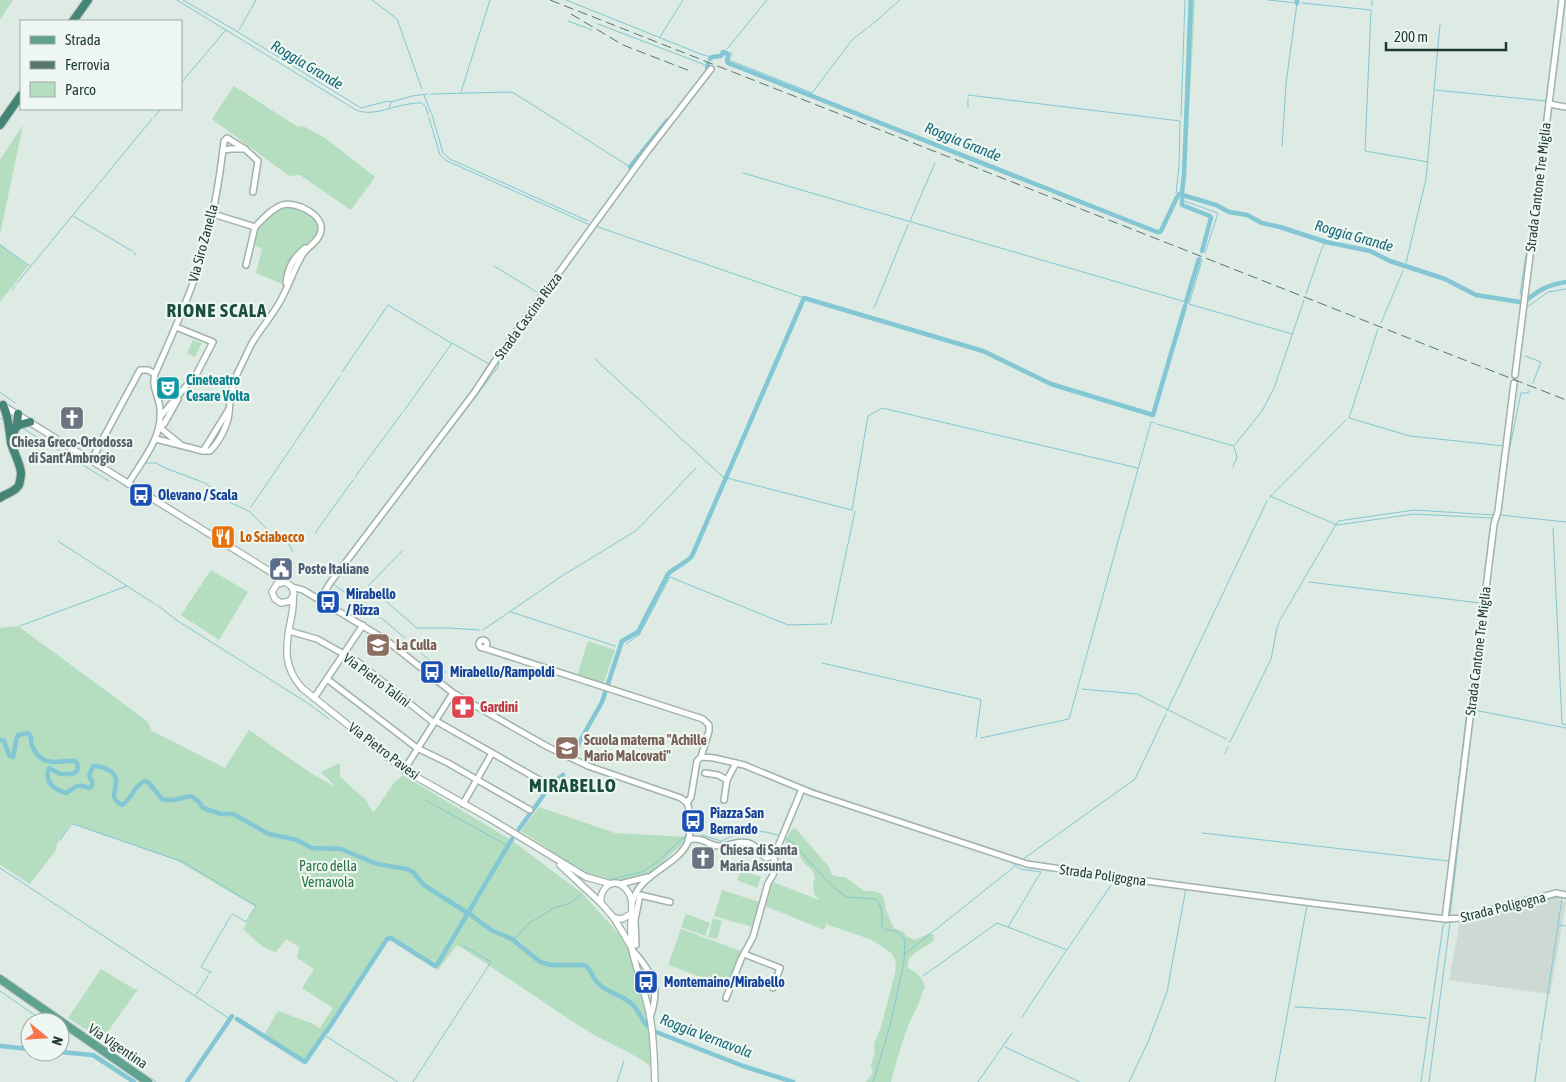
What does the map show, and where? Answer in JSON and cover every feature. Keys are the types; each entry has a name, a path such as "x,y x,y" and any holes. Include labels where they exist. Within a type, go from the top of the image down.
{"highway":[{"path":"74,20 88,0"},
{"path":"0,125 20,96"},
{"path":"1,404 7,413 12,427 11,443 21,471 18,487 11,493 1,497"},
{"path":"12,427 17,424 18,414"},
{"path":"12,427 30,422"}],"main road":[{"name":"Via Vigentina","path":"0,979 148,1082"}],"street":[{"name":"Strada Cantone Tre Miglia","path":"1515,375 1562,0"},
{"name":"Strada Cascina Rizza","path":"320,600 646,154 711,70"},
{"path":"1548,103 1566,108"},
{"path":"245,150 223,150 224,141 227,138 245,150 258,161 253,192"},
{"name":"Via Siro Zanella","path":"154,374 176,327 198,271 213,214 223,150"},
{"path":"156,439 203,451 229,409 230,396 238,373 252,344 277,306 304,253 319,237 320,223 306,209 292,204 282,205 255,227 246,265"},
{"path":"213,214 255,227"},
{"path":"160,417 197,373 213,342 176,327"},
{"path":"91,461 140,370 148,370 154,374 153,381 160,408 159,427 156,439 128,484"},
{"name":"Strada Cantone Tre Miglia","path":"1445,919 1494,524 1498,511 1514,383"},
{"path":"159,427 164,424 184,390"},
{"path":"1,404 270,571 286,582 293,592"},
{"path":"159,427 184,446"},
{"path":"270,571 275,585 272,592 274,598 290,610 291,620"},
{"path":"275,585 280,582 286,582"},
{"path":"284,604 290,601 293,592 300,589 386,640 453,693 569,758 681,798 687,803 689,808 688,840 683,850 667,865 649,877 638,889 633,908 633,948 650,1017 654,1082"},
{"name":"Via Pietro Pavesi","path":"293,592 294,602 286,647 287,660 292,677 299,685 404,770 586,877 611,884"},
{"path":"314,698 363,625"},
{"name":"Via Pietro Talini","path":"289,631 317,639 358,662 435,722 550,786"},
{"path":"484,648 703,719 709,725 710,731 702,757 697,761 691,797 687,803"},
{"path":"327,679 417,748 448,763 530,810"},
{"path":"404,770 453,693"},
{"path":"463,804 492,753"},
{"name":"Strada Poligogna","path":"702,757 736,763 802,789 1027,864 1312,904 1445,919 1463,918 1556,893 1566,895"},
{"path":"724,800 727,780 736,763"},
{"path":"706,773 718,775 727,780"},
{"path":"726,998 753,937 768,883 773,875 775,866 774,856 802,789"},
{"path":"688,840 694,838 706,840 717,846 743,842 751,844 775,866"},
{"name":"Via Pietro Pavesi","path":"534,846 566,870 602,904"},
{"path":"766,858 774,856"},
{"path":"649,877 607,885 602,892 602,904 614,918 654,984 653,1009 650,1017"},
{"path":"620,884 628,891 633,908"},
{"path":"614,918 622,919 633,908 640,895 670,902"},
{"path":"744,954 780,968 773,988"}],"shaded area":[{"path":"1556,899 1566,902 1550,994 1449,980 1460,922"}],"green space":[{"path":"0,0 13,0 0,20"},
{"path":"1188,0 1195,0 1188,135 1184,130"},
{"path":"234,86 298,127 303,126 325,138 375,177 351,210 300,175 289,176 212,119"},
{"path":"23,125 0,234 0,160"},
{"path":"292,206 314,219 319,229 318,234 313,240 292,258 282,284 256,273 262,249 253,244 257,228 283,207"},
{"path":"0,244 28,266 0,302"},
{"path":"193,340 202,343 195,357 187,353"},
{"path":"211,570 248,592 219,640 181,615"},
{"name":"Parco della Vernavola","path":"18,626 147,721 152,731 225,768 249,730 312,774 336,787 321,772 340,763 340,777 365,799 374,812 394,783 403,775 511,840 582,893 629,945 649,1018 653,1068 637,1057 586,1030 457,945 438,970 386,937 305,1064 263,1037 278,1011 320,1028 333,1008 302,988 314,969 297,958 299,947 286,939 276,952 271,951 258,943 243,929 256,907 176,860 71,823 57,844 56,850 30,884 0,865 0,628"},
{"path":"588,641 615,650 603,685 577,676"},
{"path":"539,807 615,833 687,837 658,867 642,878 612,881 591,877 521,831"},
{"path":"795,828 829,867 832,875 845,877 864,891 875,891 881,894 894,928 915,940 930,933 934,935 933,941 912,955 908,963 908,968 919,976 925,988 905,1033 891,1082 866,1082 873,1072 871,1066 875,1052 874,1044 881,1027 895,973 896,964 894,957 872,940 826,924 824,930 763,905 773,882 819,900 814,894 813,884 815,877 812,870 804,863 799,854 785,842 791,830"},
{"path":"741,870 761,877 757,888 737,880"},
{"path":"722,890 759,902 752,927 714,916"},
{"path":"686,914 710,923 705,936 681,927"},
{"path":"713,918 722,921 717,939 708,937"},
{"path":"681,929 741,951 728,987 668,965"},
{"path":"101,969 134,989 138,989 102,1040 70,1019 70,1015"}],"waterway":[{"name":"Roggia Grande","path":"177,0 356,110 376,112 412,103 422,103 426,107 428,115"},
{"path":"183,0 361,108 388,101 391,102"},
{"path":"239,30 256,0"},
{"path":"372,0 397,19 422,89"},
{"path":"461,92 490,0"},
{"path":"566,0 712,57"},
{"path":"660,37 683,0"},
{"path":"727,49 767,0"},
{"path":"868,28 900,0"},
{"path":"1181,116 1185,0"},
{"path":"1182,193 1191,0"},
{"path":"1268,0 1297,3 1286,83 1282,146"},
{"path":"1372,0 1372,6"},
{"path":"1520,295 1559,0"},
{"path":"1302,3 1371,10 1365,151 1428,162"},
{"path":"568,21 592,30"},
{"path":"598,24 708,66"},
{"path":"1406,263 1426,179 1440,24"},
{"name":"Roggia Grande","path":"732,52 729,60 812,93 852,40 866,29"},
{"path":"182,82 225,31"},
{"name":"Roggia Grande","path":"710,59 721,56 723,52 726,53"},
{"name":"Roggia Grande","path":"728,54 728,63 1157,232 1160,232 1162,229 1177,197"},
{"name":"Roggia Grande","path":"707,68 708,64"},
{"path":"1435,90 1546,101"},
{"name":"Roggia Grande","path":"429,118 440,155 445,160 590,225 629,172 630,167 514,93 431,94"},
{"path":"389,108 391,102 428,94"},
{"name":"Roggia Grande","path":"424,95 431,113"},
{"path":"968,96 1180,121 1176,193"},
{"path":"968,99 968,108"},
{"path":"1551,107 1566,110"},
{"path":"154,117 160,110"},
{"name":"Roggia Grande","path":"432,115 443,153 450,159 588,221"},
{"path":"17,283 152,119"},
{"name":"Roggia Grande","path":"630,167 667,121"},
{"path":"910,221 935,163"},
{"path":"743,173 1186,302"},
{"name":"Roggia Grande","path":"1179,194 1216,205 1229,212 1247,215 1262,223 1326,242 1370,251 1390,261 1445,279 1476,295 1520,302"},
{"path":"1182,199 1182,205 1211,218 1202,251"},
{"path":"1181,200 1218,213 1205,253"},
{"path":"73,216 132,251"},
{"path":"874,308 908,225"},
{"path":"595,226 804,298"},
{"path":"1306,294 1322,248 1326,242"},
{"path":"0,245 30,266"},
{"path":"1186,302 1199,259"},
{"path":"1202,260 1189,304 1292,334"},
{"path":"494,266 540,294"},
{"path":"1381,323 1403,271"},
{"name":"Roggia Grande","path":"1524,302 1544,289 1566,282"},
{"path":"438,446 498,367 499,361 554,284"},
{"path":"12,290 15,286"},
{"path":"1526,308 1548,292 1566,289"},
{"path":"571,757 602,702 622,641 638,632 668,574 692,556 804,298 983,351 1051,384 1153,415 1185,306"},
{"path":"1157,424 1234,446 1262,411 1274,388 1304,300"},
{"path":"342,372 388,305 451,343"},
{"path":"1378,329 1349,418 1410,436 1504,446"},
{"path":"404,411 452,343 489,364 500,349"},
{"path":"1525,356 1541,362 1533,383"},
{"path":"595,359 723,477 852,510 868,416 882,408 1138,468"},
{"path":"251,507 340,376"},
{"path":"1501,509 1508,456 1521,393 1528,393 1530,390"},
{"path":"0,392 15,403"},
{"path":"355,477 402,413"},
{"path":"1269,498 1346,420"},
{"path":"981,738 1069,719 1151,422 1155,423"},
{"path":"24,429 109,481"},
{"path":"1233,467 1237,457 1234,447"},
{"path":"146,463 156,463 205,483 231,503 249,511 272,534 284,538 293,552"},
{"path":"483,630 562,576 637,530 696,468"},
{"path":"315,533 353,480"},
{"path":"1270,496 1337,525 1414,514 1492,518"},
{"path":"1167,711 1267,501"},
{"path":"1229,741 1271,659 1280,620 1338,521 1414,510 1494,515"},
{"path":"831,624 855,511"},
{"path":"1500,513 1500,515 1566,522"},
{"path":"1443,916 1491,523"},
{"path":"1553,528 1562,724 1566,725"},
{"path":"58,541 127,586"},
{"path":"402,551 368,586 417,628 479,630"},
{"path":"626,644 639,635 670,577 788,625 827,624"},
{"path":"1309,582 1480,603"},
{"path":"333,584 385,621 405,638"},
{"path":"20,626 127,586 155,604"},
{"path":"157,605 178,621 309,704 329,719"},
{"path":"511,612 615,646"},
{"path":"408,642 444,672 447,672"},
{"path":"822,663 979,699 981,700 976,738"},
{"path":"1082,689 1137,694 1226,739"},
{"path":"1450,916 1474,710 1566,728"},
{"path":"1022,860 1135,779 1166,714"},
{"name":"Roggia Vernavola","path":"0,740 4,741 9,755 13,757 18,735 28,733 31,737 34,751 41,758 54,762 75,761 78,765 77,771 73,774 60,774 49,768 48,777 51,784 66,793 79,786 89,788 92,786 89,776 93,766 104,768 115,777 114,797 122,805 138,786 145,781 149,783 162,799 174,800 191,796 203,808 221,814 233,814 269,834 297,840 312,848 341,849 377,864 407,869 413,872 424,885 466,912"},
{"path":"1225,753 1228,747"},
{"path":"552,784 563,775"},
{"path":"796,783 841,800"},
{"path":"519,829 548,789"},
{"path":"810,795 861,812"},
{"path":"425,800 508,846"},
{"path":"865,813 1011,862 1020,869 1041,872 1008,927 1067,950 1111,885"},
{"path":"60,840 73,824 183,862 256,906 246,922 233,914 230,917 201,967 211,972 209,973"},
{"path":"702,835 721,841 743,833 759,831 781,837"},
{"path":"1202,833 1448,861"},
{"path":"612,879 642,872 656,863 687,834"},
{"path":"785,838 792,842 831,885 846,897 876,899 881,909 882,927 885,930 897,932 905,940 904,962 890,1026 873,1082"},
{"path":"327,1031 387,939 391,938 435,966 437,965 512,839"},
{"path":"905,954 1015,866"},
{"path":"0,868 230,1019"},
{"path":"1129,1082 1148,1042 1167,992 1186,888"},
{"path":"1455,916 1555,891"},
{"path":"512,939 518,936 528,924 554,908 570,903 580,895"},
{"path":"1294,898 1332,903"},
{"path":"1507,909 1556,898 1566,898"},
{"path":"1541,1040 1562,898"},
{"path":"1275,1082 1307,905"},
{"path":"1386,909 1437,915"},
{"name":"Roggia Vernavola","path":"471,915 491,930 512,939 540,962 551,965 585,965 598,983 634,1006 645,1023 656,1032 743,1066 793,1082"},
{"path":"1421,1082 1443,926 1445,923 1462,920"},
{"path":"923,976 997,923 1007,927"},
{"path":"1429,1082 1450,923"},
{"path":"1559,925 1566,926"},
{"path":"413,1082 491,962 464,946"},
{"path":"1022,1017 1066,951"},
{"path":"196,995 208,976"},
{"path":"0,991 30,1012"},
{"path":"1295,1007 1350,1010 1426,1018"},
{"path":"187,1082 232,1016"},
{"path":"237,1019 305,1062 325,1033"},
{"path":"978,1082 1012,1033"},
{"path":"324,1035 398,1082"},
{"path":"1535,1082 1540,1043"},
{"path":"103,1045 156,1082"},
{"path":"0,1046 20,1048"},
{"path":"1005,1047 1080,1082"},
{"path":"70,1053 93,1055 134,1082"},
{"path":"617,1082 624,1061"}],"railway":[{"path":"550,0 1566,400"},
{"path":"571,14 623,45 690,71"}],"place":[{"name":"Cineteatro Cesare Volta","path":"168,388"},
{"name":"Chiesa Greco-Ortodossa di Sant’Ambrogio","path":"72,418"},
{"name":"Olevano / Scala","path":"141,495"},
{"name":"Lo Sciabecco","path":"223,537"},
{"name":"Poste Italiane","path":"281,569"},
{"name":"Mirabello / Rizza","path":"328,602"},
{"name":"La Culla","path":"378,645"},
{"name":"Mirabello/Rampoldi","path":"432,672"},
{"name":"Gardini","path":"463,707"},
{"name":"Scuola materna \"Achille Mario Malcovati\"","path":"567,748"},
{"name":"Piazza San Bernardo","path":"693,821"},
{"name":"Chiesa di Santa Maria Assunta","path":"703,858"},
{"name":"Montemaino/Mirabello","path":"646,982"}],"district":[{"name":"RIONE SCALA","path":"217,310"},
{"name":"MIRABELLO","path":"573,785"}]}
